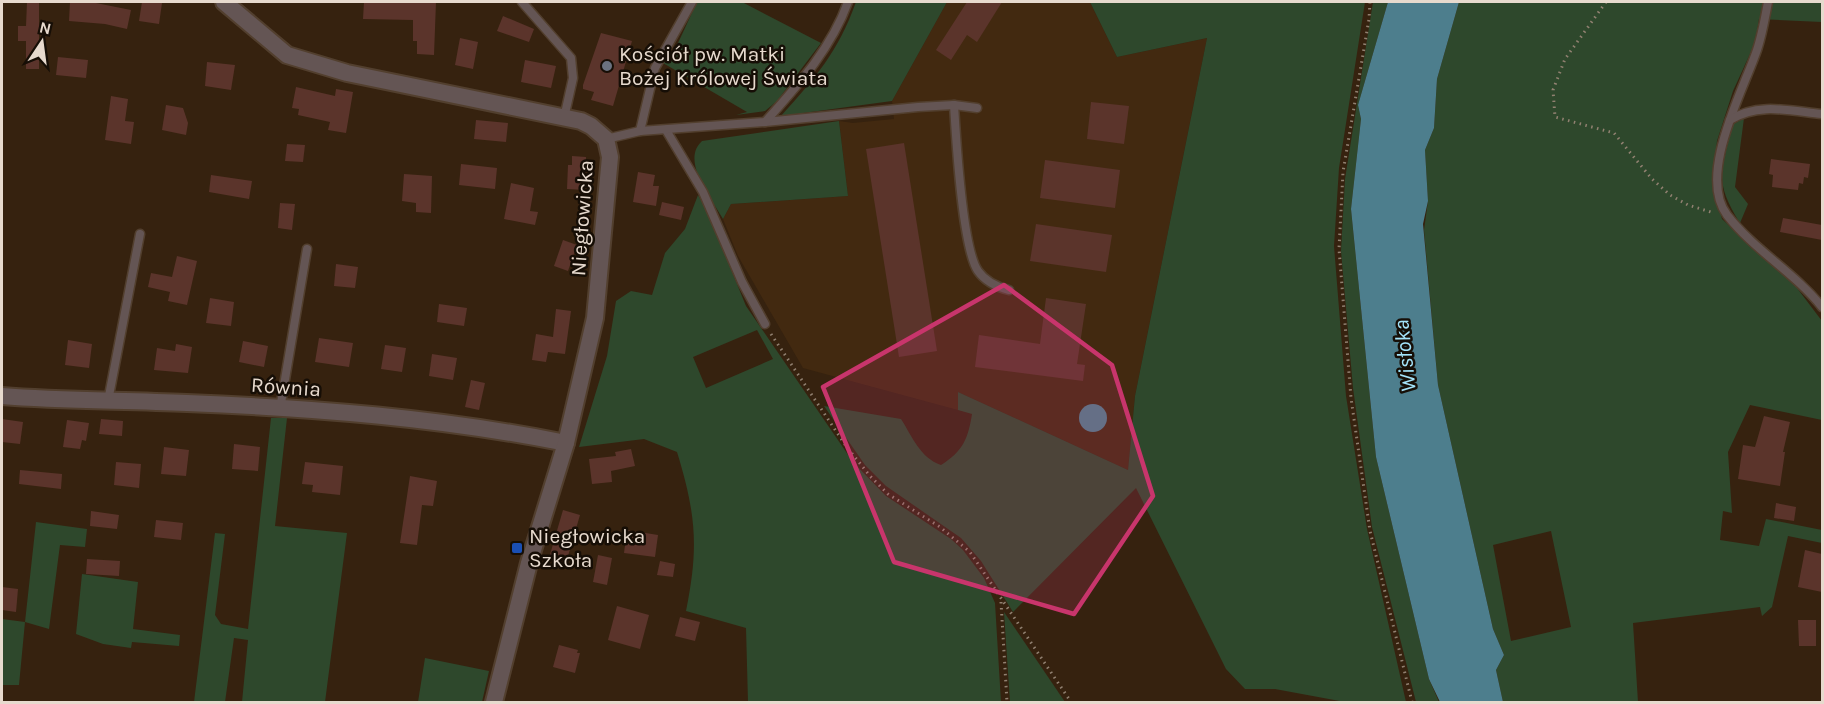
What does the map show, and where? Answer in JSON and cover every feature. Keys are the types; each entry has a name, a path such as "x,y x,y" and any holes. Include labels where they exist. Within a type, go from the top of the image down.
{"street":[{"name":"Niegłowicka","path":"224,2 287,55 347,74 564,118 591,126 606,139 610,167 596,318 566,443 529,563 494,702"},
{"name":"Równia","path":"2,396 409,417 500,429 566,443"}],"lane":[{"path":"522,2 571,58 573,78 564,118"},
{"path":"640,131 655,68 692,2"},
{"path":"765,122 816,61 838,26 848,2"},
{"path":"1768,2 1756,53 1729,120 1717,181 1724,210 1734,223 1807,288 1822,307"},
{"path":"606,139 640,131 954,105 976,108"},
{"path":"954,105 962,198 972,257 976,269 983,277 1009,290"},
{"path":"1729,120 1740,113 1764,108 1822,114"},
{"path":"666,130 704,192 742,282 765,324"},
{"path":"108,400 140,234"},
{"path":"280,409 307,249"}],"path":[{"path":"1370,2 1368,28 1343,172 1339,249 1351,398 1370,531 1412,702"},
{"path":"1606,2 1565,59 1552,90 1555,117 1614,133 1652,179 1670,195 1734,223"},
{"path":"765,324 809,392 870,476 888,494 940,526 970,552 1000,601 1071,702"},
{"path":"1000,601 1007,702"}],"highlighted area":[{"path":"1004,285 1112,365 1153,496 1074,614 894,562 823,387"}],"shaded area":[{"path":"947,2 1090,2 1117,57 1207,38 1135,396 1128,470 958,392 958,410 803,368 738,256 723,219 731,204 848,196 839,121 853,123 894,119 892,101"}],"green space":[{"path":"697,2 742,2 821,43 777,101 765,111 736,115 747,112 663,63 678,43"},
{"path":"856,2 947,2 892,101 781,116 805,89 834,50"},
{"path":"1090,2 1365,2 1339,168 1334,246 1346,396 1367,529 1406,702 1345,702 1275,689 1245,689 1226,669 1136,488 1013,612 981,561 961,538 886,486 865,465 824,406 901,419 922,452 941,465 955,455 963,444 970,423 972,414 958,410 958,392 1128,470 1135,396 1207,38 1117,57"},
{"path":"1373,2 1388,2 1358,105 1361,119 1351,209 1376,457 1429,679 1439,702 1416,702 1372,527 1353,388 1341,251 1345,179"},
{"path":"1459,2 1822,2 1822,22 1759,19 1755,43 1733,91 1717,141 1713,180 1722,219 1797,288 1822,321 1822,420 1750,405 1728,452 1732,513 1723,511 1720,540 1759,546 1766,519 1822,530 1822,543 1788,536 1772,607 1762,616 1760,607 1633,623 1638,702 1503,702 1496,670 1504,655 1493,629 1438,385 1424,230 1428,201 1425,150 1434,128 1437,79","holes":["1551,531 1571,627 1511,641 1493,545"]},
{"path":"1744,118 1735,187 1748,204 1740,223 1726,196 1722,176 1732,125"},
{"path":"839,121 848,196 731,204 723,219 696,169 694,159 696,149 702,141"},
{"path":"698,195 708,213 746,306 853,462 886,496 951,539 963,550 984,578 995,603 1001,702 748,702 746,628 686,611 693,568 694,531 688,494 677,452 644,439 579,447 607,356 616,301 631,291 652,295 665,253 685,229","holes":["757,330 773,359 706,388 693,357"]},
{"path":"271,418 287,418 275,526 347,533 325,702 242,702 248,640 234,638 225,702 194,702 215,533 225,534 215,615 221,624 248,629"},
{"path":"36,522 87,529 85,547 60,545 49,629 25,622"},
{"path":"82,574 138,582 133,629 180,635 179,646 132,642 131,648 103,644 76,634"},
{"path":"1004,612 1065,702 1010,702"},
{"path":"2,619 25,622 19,685 2,685"},
{"path":"425,658 489,671 482,702 418,702"}],"water":[{"name":"Wisłoka","path":"1388,2 1459,2 1437,79 1434,128 1425,150 1428,201 1423,224 1438,385 1493,629 1504,655 1496,670 1503,702 1440,702 1429,679 1376,457 1351,209 1361,119 1358,105"},
{"path":"1093,404 1103,408 1107,418 1103,428 1093,432 1083,428 1079,418 1083,408"}],"building":[{"path":"27,2 39,2 39,69 26,69 26,41 18,41 18,26 26,26"},
{"path":"70,2 91,2 131,10 127,29 105,24 69,21"},
{"path":"142,2 162,3 159,24 139,21"},
{"path":"364,2 436,2 434,55 417,54 417,41 413,41 413,20 363,19"},
{"path":"967,2 1002,2 977,42 967,35 951,60 936,50"},
{"path":"503,16 534,29 529,42 497,31"},
{"name":"Kościół pw. Matki Bożej Królowej Świata","path":"601,33 632,41 613,106 591,100 594,92 583,89"},
{"path":"460,38 478,42 473,69 455,65"},
{"path":"58,57 88,60 86,78 56,75"},
{"path":"525,60 556,66 551,88 521,82"},
{"path":"207,62 235,65 231,90 205,86"},
{"path":"296,87 335,96 336,89 353,92 346,133 328,130 330,122 298,115 299,109 292,108"},
{"path":"111,96 128,99 125,121 134,122 131,144 105,140"},
{"path":"1091,102 1129,106 1124,144 1087,139"},
{"path":"166,105 183,108 188,123 186,135 162,130"},
{"path":"476,120 508,123 506,142 474,139"},
{"path":"904,143 937,351 899,357 866,149"},
{"path":"287,144 305,145 303,162 285,161"},
{"path":"572,156 586,157 585,190 567,189 568,165 572,165"},
{"path":"1771,159 1810,164 1808,178 1804,177 1803,184 1799,183 1798,190 1772,187 1773,175 1769,174"},
{"path":"1045,160 1120,170 1115,208 1040,198"},
{"path":"461,164 497,168 495,189 459,185"},
{"path":"638,172 655,175 653,186 659,186 656,206 633,202"},
{"path":"404,174 432,176 431,213 416,212 416,203 402,201"},
{"path":"211,175 252,181 249,199 209,192"},
{"path":"511,183 534,188 530,211 538,212 535,225 504,219"},
{"path":"662,202 684,207 681,220 659,215"},
{"path":"280,203 295,204 292,230 278,228"},
{"path":"1783,218 1822,225 1822,240 1780,232"},
{"path":"1036,224 1112,235 1106,272 1030,261"},
{"path":"563,240 577,245 568,271 554,266"},
{"path":"177,256 197,261 187,305 168,301 170,292 148,287 151,273 172,277"},
{"path":"336,264 358,267 355,288 334,286"},
{"path":"210,298 234,302 231,326 206,323"},
{"path":"1046,298 1086,304 1077,364 1085,365 1083,381 975,367 979,335 1040,344"},
{"path":"439,304 467,308 464,326 437,322"},
{"path":"556,309 571,311 565,354 548,352 546,362 532,360 536,334 553,337"},
{"path":"319,338 353,343 349,367 315,362"},
{"path":"68,340 92,344 89,368 65,365"},
{"path":"243,341 268,346 264,367 239,362"},
{"path":"176,344 192,347 188,373 154,370 157,348 175,351"},
{"path":"385,345 406,348 402,372 381,369"},
{"path":"432,354 457,358 453,380 429,376"},
{"path":"471,380 485,383 479,410 465,407"},
{"path":"1764,416 1790,422 1783,452 1785,452 1780,486 1738,479 1743,445 1755,447"},
{"path":"2,419 23,422 20,444 2,442"},
{"path":"101,419 123,421 122,436 99,434"},
{"path":"67,420 89,423 86,441 82,440 80,449 63,447"},
{"path":"234,444 260,447 258,471 232,469"},
{"path":"164,447 189,450 186,476 161,474"},
{"path":"631,449 635,466 611,471 612,482 592,484 589,459 616,456 615,452"},
{"path":"116,462 141,464 139,488 114,485"},
{"path":"305,462 343,466 340,495 312,492 313,485 302,484"},
{"path":"20,470 62,474 61,489 19,484"},
{"path":"410,476 437,481 433,506 422,505 417,545 400,543"},
{"path":"1776,503 1796,507 1794,521 1774,518"},
{"path":"563,510 580,515 566,563 549,558"},
{"path":"91,511 119,515 117,529 90,526"},
{"path":"156,520 183,523 181,540 154,537"},
{"path":"627,530 658,535 655,557 624,553"},
{"path":"1805,550 1822,554 1822,592 1798,587"},
{"path":"598,555 612,558 607,585 593,582"},
{"path":"87,559 120,561 119,576 86,574"},
{"path":"660,561 675,564 673,577 657,575"},
{"path":"2,587 18,589 16,612 2,610"},
{"path":"617,606 649,615 640,649 608,640"},
{"path":"680,617 700,622 695,641 675,636"},
{"path":"1798,620 1816,620 1816,646 1799,646"},
{"path":"559,645 578,650 577,653 580,653 575,673 553,667"}],"place":[{"name":"Kościół pw. Matki Bożej Królowej Świata","path":"607,66"},
{"name":"Niegłowicka Szkoła","path":"517,548"}]}
